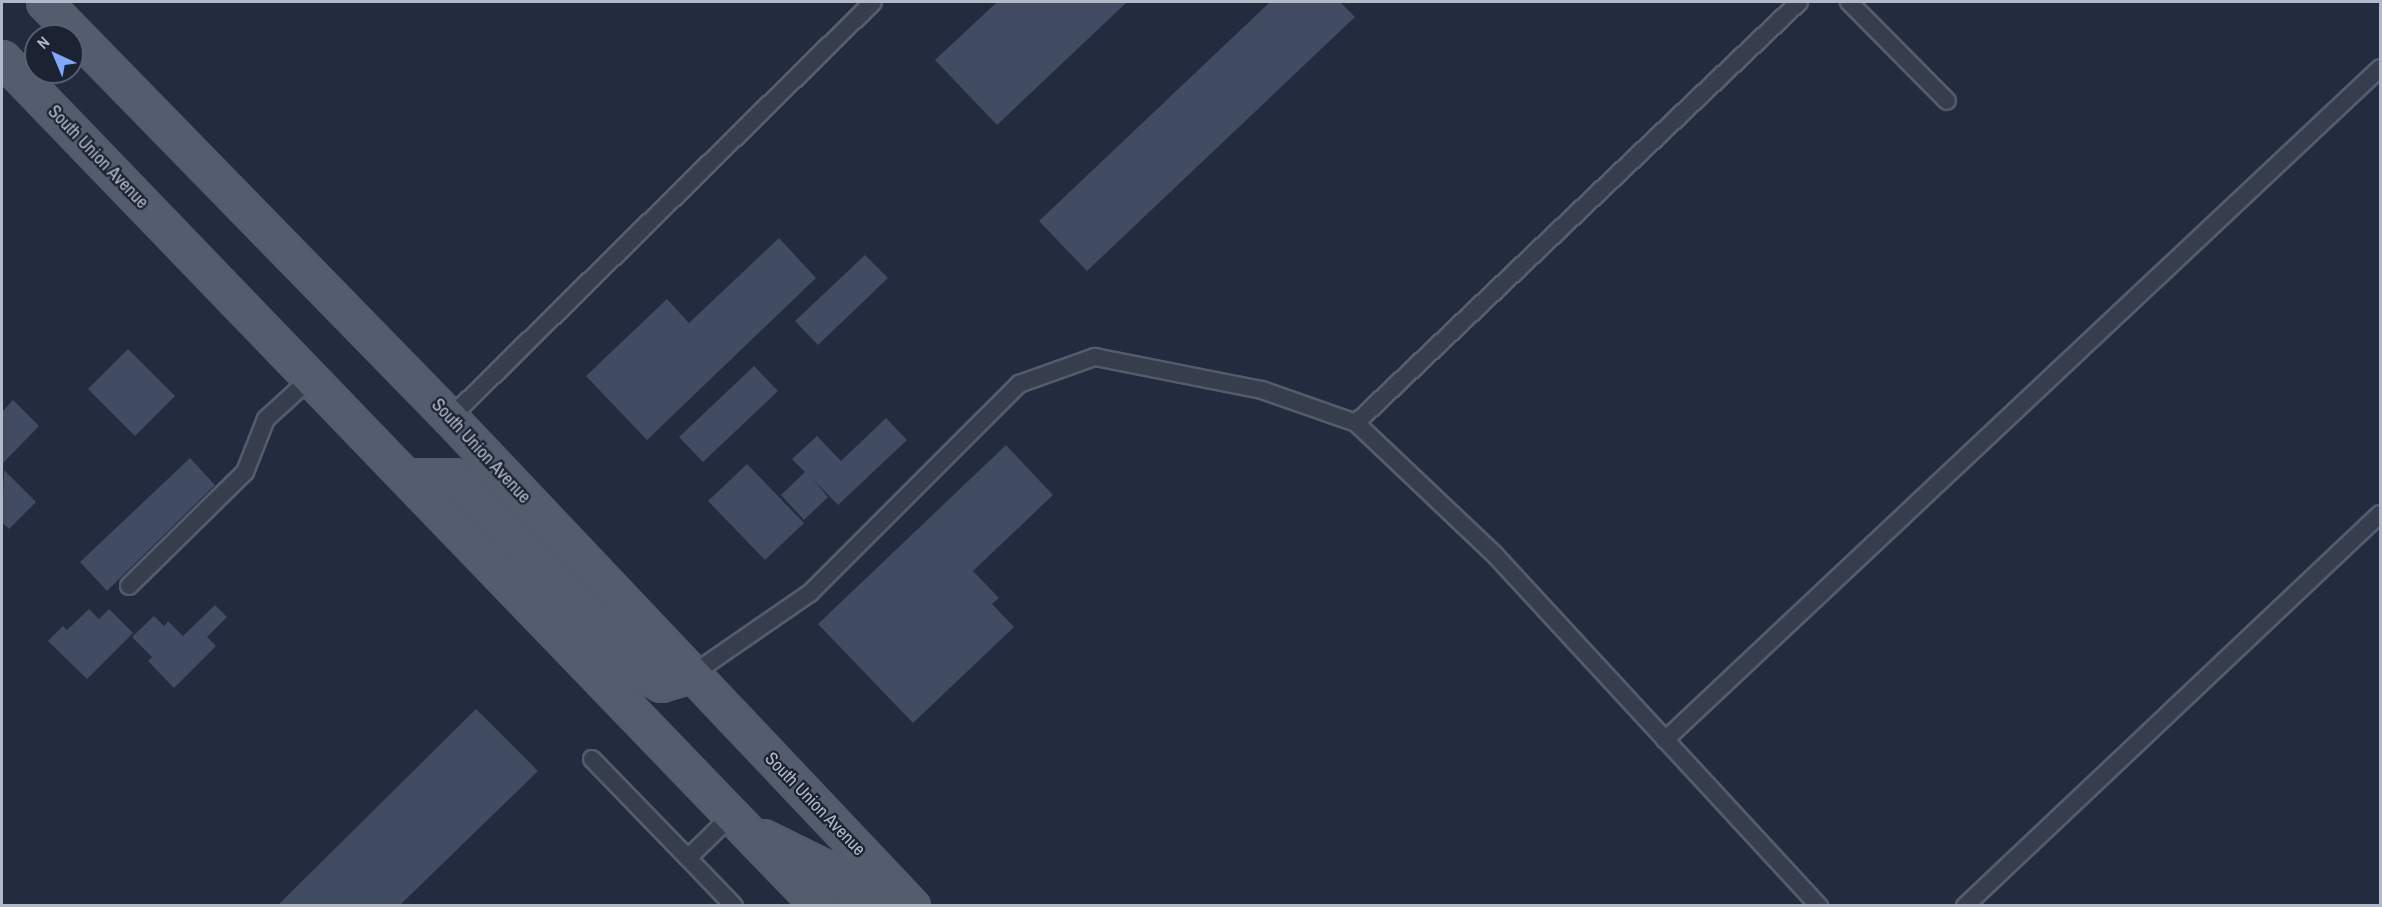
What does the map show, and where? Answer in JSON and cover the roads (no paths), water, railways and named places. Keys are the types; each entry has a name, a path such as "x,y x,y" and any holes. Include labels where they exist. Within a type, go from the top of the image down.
{"main road":[{"name":"South Union Avenue","path":"44,2 450,418 912,906"},
{"name":"South Union Avenue","path":"2,57 819,906"},
{"path":"405,476 454,476 642,673 661,684 691,675"},
{"path":"738,821 832,870 868,906"}],"lane":[{"path":"450,418 873,2"},
{"path":"1356,423 1799,2"},
{"path":"1849,2 1947,101"},
{"path":"1665,740 2380,68"},
{"path":"691,675 810,593 1019,384 1095,357 1262,390 1356,423 1495,555 1819,906"},
{"path":"129,585 245,472 266,419 311,378"},
{"path":"1965,906 2380,514"},
{"path":"592,759 734,906"},
{"path":"688,858 738,821"}]}
